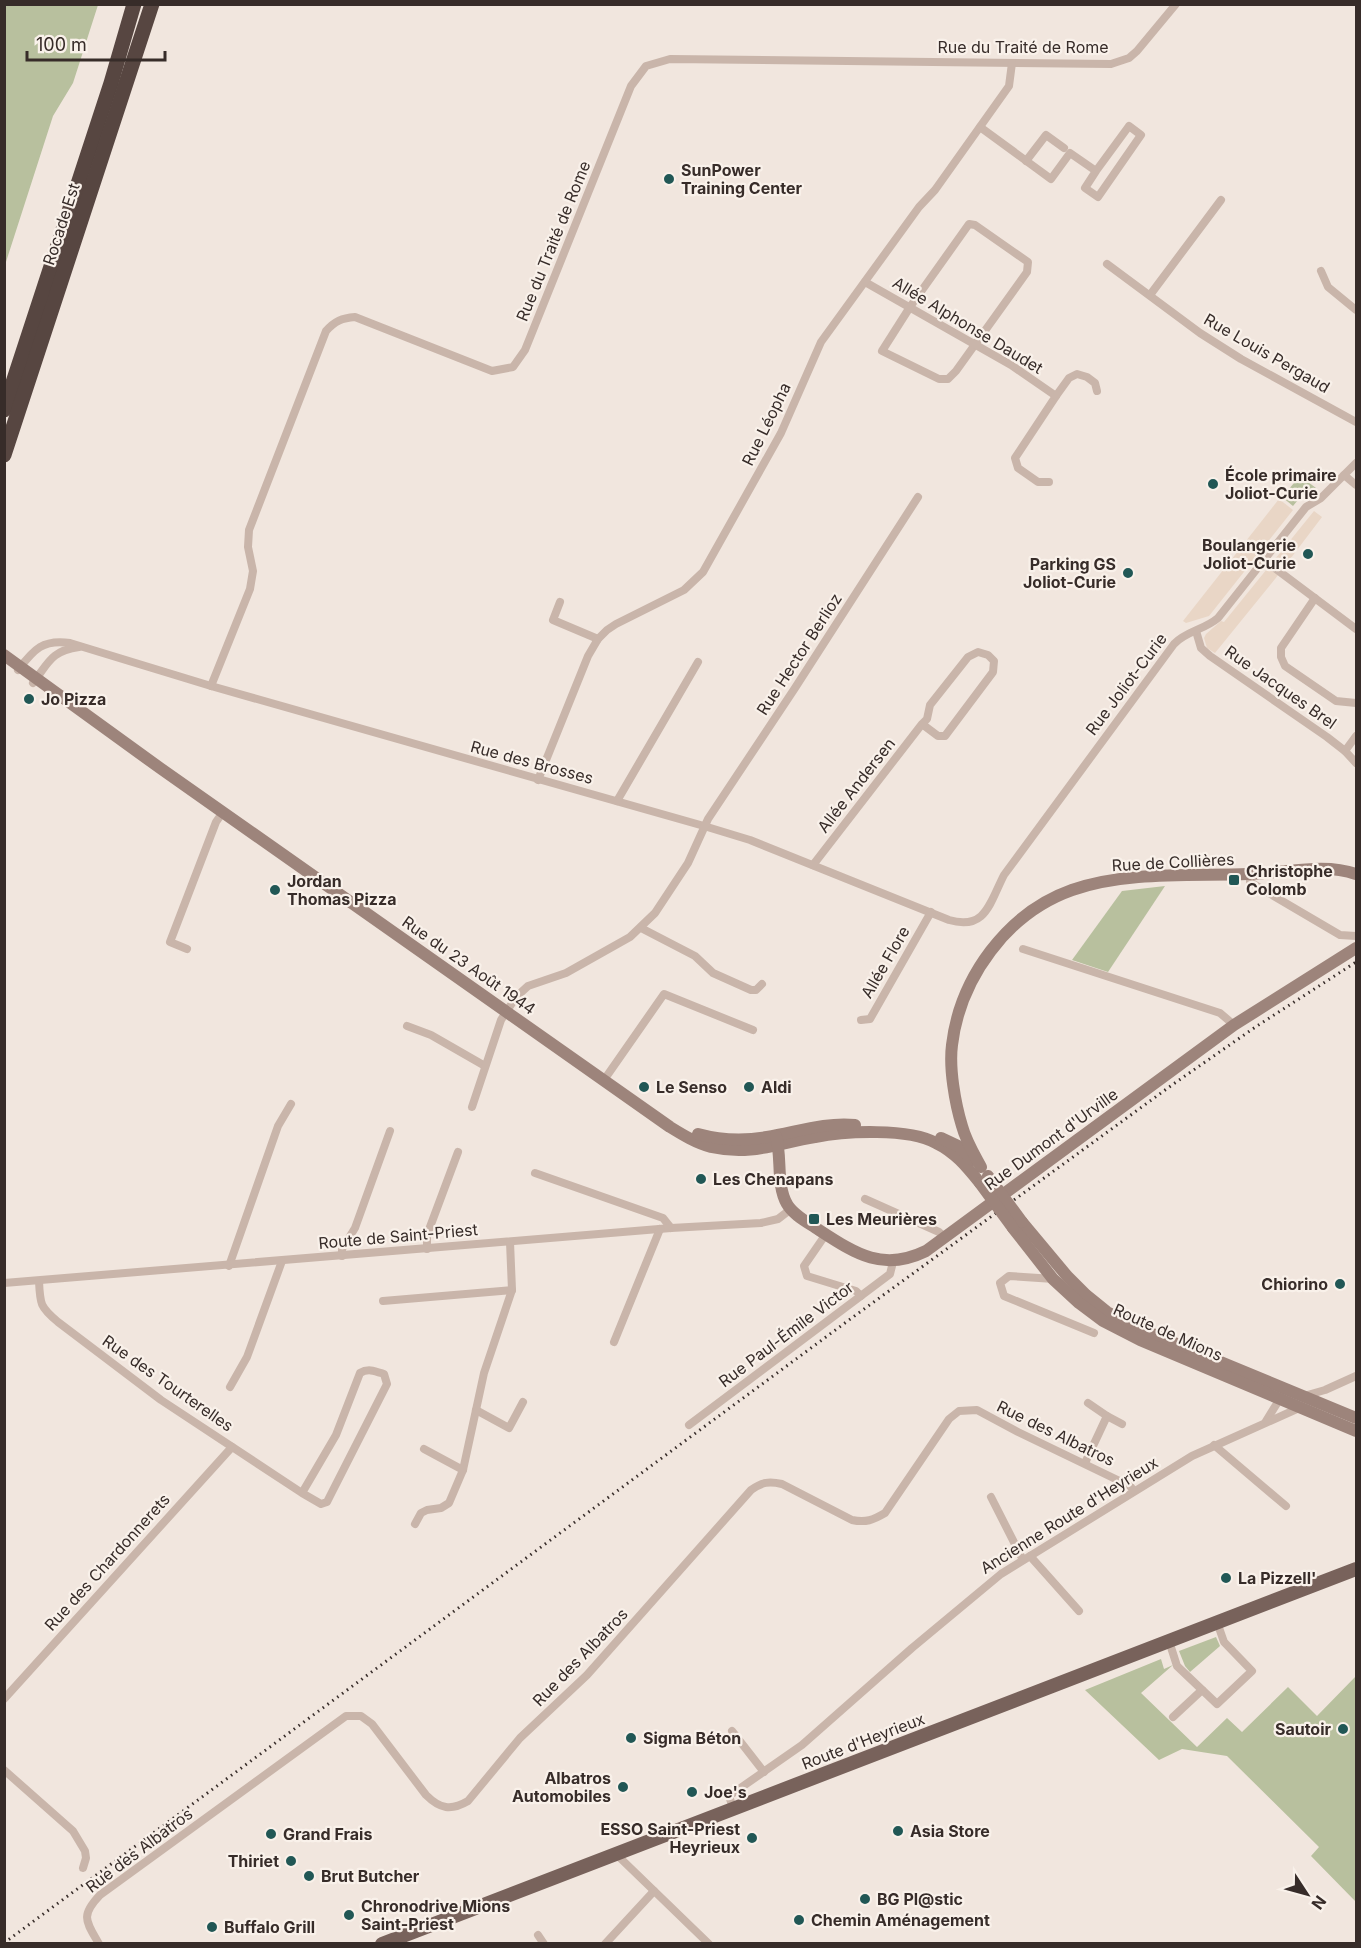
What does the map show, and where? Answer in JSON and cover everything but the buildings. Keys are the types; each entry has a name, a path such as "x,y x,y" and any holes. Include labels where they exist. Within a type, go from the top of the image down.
{"highway":[{"name":"Rocade Est","path":"4,410 135,4"},
{"name":"Rocade Est","path":"4,455 152,4"}],"main road":[{"name":"Rue du 23 Août 1944","path":"4,655 35,681 670,1127 692,1140 711,1147 753,1150 771,1142 852,1132 894,1133 933,1141 983,1175"},
{"name":"Rue du 23 Août 1944","path":"4,662 19,669"},
{"name":"Rue de Collières","path":"983,1175 962,1127 953,1083 951,1046 960,1010 973,977 997,944 1022,918 1071,890 1112,880 1336,868 1356,874"},
{"name":"Rue Dumont d'Urville","path":"791,1209 825,1234 867,1257 893,1262 911,1259 926,1251 1234,1025 1356,948"},
{"path":"771,1142 784,1197 791,1209"},
{"path":"983,1175 1018,1225"},
{"name":"Route de Mions","path":"1018,1225 1086,1295 1107,1312 1301,1402 1356,1431"},
{"name":"Route de Mions","path":"1018,1225 1053,1279 1078,1303 1102,1321 1140,1340 1283,1394"},
{"name":"Route de Mions","path":"1301,1402 1356,1418"},
{"name":"Route d'Heyrieux","path":"382,1944 1356,1569"}],"street":[{"name":"Rue du Traité de Rome","path":"211,686 250,589 253,571 248,547 249,530 326,331 334,322 355,317 492,371 513,367 525,351 631,86 646,66 670,59 1111,64 1129,58 1176,4"},
{"name":"Rue Léopha","path":"538,780 588,656 598,639 616,624 684,590 704,572 781,433 821,342 919,207 935,190 1009,86 1012,63"},
{"path":"1129,126 1141,135 1098,197 1084,188 1096,171 1129,126"},
{"path":"980,127 1052,179 1070,153 1096,171"},
{"path":"1026,161 1046,135 1064,148"},
{"path":"1150,296 1221,200"},
{"path":"969,224 975,225 1028,262 1027,272 948,378 939,379 882,351 910,307 969,224"},
{"name":"Rue Louis Pergaud","path":"1107,264 1200,333 1241,359 1356,422"},
{"path":"1321,271 1328,287 1356,310"},
{"name":"Allée Alphonse Daudet","path":"864,282 1011,365 1056,396"},
{"path":"1049,482 1038,482 1018,468 1015,458 1069,378 1077,374 1088,377 1095,383 1097,391"},
{"name":"Rue Joliot-Curie","path":"970,923 986,913 1009,867 1174,644 1183,635 1209,626 1218,618 1306,507 1321,498 1356,463"},
{"path":"1344,475 1356,485"},
{"name":"Rue Hector Berlioz","path":"506,1011 528,986 566,973 630,937 641,928 680,877 704,826 918,497"},
{"path":"1264,560 1356,629"},
{"path":"1315,598 1281,648 1281,657 1285,666 1335,701 1356,703"},
{"path":"560,602 553,620 598,639"},
{"name":"Rue Jacques Brel","path":"1196,631 1201,648 1210,656 1345,751 1356,763"},
{"name":"Rue des Brosses","path":"19,669 36,650 49,642 70,643 211,686 750,840 955,922 970,923"},
{"path":"35,681 56,653 80,646"},
{"name":"Allée Andersen","path":"813,865 922,724 927,719 930,705 968,657 978,652 988,655 993,661 993,672 945,736 938,736 922,724"},
{"path":"617,801 698,662"},
{"path":"1345,751 1356,736"},
{"path":"187,949 171,942 216,822 224,812"},
{"path":"1250,874 1250,882 1340,936 1356,936"},
{"name":"Allée Flore","path":"861,1020 870,1019 931,912"},
{"path":"641,928 695,956 713,974 751,990 756,990 762,984"},
{"path":"1023,949 1220,1014 1234,1025"},
{"path":"604,1080 664,994 753,1030"},
{"path":"472,1107 506,1011"},
{"path":"407,1026 430,1035 485,1066"},
{"path":"229,1266 278,1126 291,1104"},
{"path":"342,1256 342,1250 356,1228 390,1131"},
{"path":"427,1249 428,1235 458,1152"},
{"path":"535,1173 663,1218 671,1227"},
{"path":"865,1199 939,1232 945,1237"},
{"name":"Route de Saint-Priest","path":"4,1283 229,1266 671,1227 761,1223 778,1219 791,1209"},
{"path":"614,1342 660,1229"},
{"path":"825,1234 804,1266 807,1276 855,1291 861,1296"},
{"path":"415,1524 421,1513 441,1508 449,1503 463,1470 484,1373 512,1290 510,1242"},
{"path":"230,1387 247,1357 282,1261"},
{"name":"Rue Paul-Émile Victor","path":"689,1425 890,1274 893,1262"},
{"path":"1067,1276 1053,1279 1009,1276 1000,1283 1004,1296 1094,1333"},
{"name":"Rue des Tourterelles","path":"39,1281 40,1302 58,1322 161,1400 302,1493 321,1504 327,1502 366,1428 387,1384 384,1374 373,1370 364,1370 360,1373 336,1435 302,1493"},
{"path":"383,1301 512,1290"},
{"name":"Ancienne Route d'Heyrieux","path":"733,1808 729,1796 802,1745 985,1586 1134,1491 1214,1445 1356,1376"},
{"path":"1266,1421 1283,1394"},
{"path":"476,1410 509,1428 523,1402"},
{"path":"1088,1403 1122,1424"},
{"name":"Rue des Albatros","path":"99,1944 86,1918 88,1907 100,1895 346,1716 361,1716 372,1724 435,1804 446,1808 457,1807 468,1801 520,1738 587,1676 751,1490 760,1483 782,1484 852,1520 864,1522 874,1519 885,1513 949,1419 959,1411 977,1410 1130,1486 1134,1491"},
{"path":"1085,1463 1107,1416"},
{"path":"1214,1445 1286,1506"},
{"name":"Rue des Chardonnerets","path":"4,1699 232,1447"},
{"path":"424,1449 463,1470"},
{"path":"991,1497 1027,1558 1079,1611"},
{"path":"1169,1641 1178,1666 1217,1704 1252,1671 1224,1642 1217,1622"},
{"path":"1173,1717 1202,1690"},
{"path":"732,1731 764,1772"},
{"path":"4,1770 73,1831 85,1851 86,1858 83,1868"},
{"path":"616,1854 709,1944"},
{"path":"605,1944 654,1891"},
{"path":"538,1935 544,1944"}],"green space":[{"path":"5,4 98,5 73,83 53,116 5,265"},
{"path":"1300,476 1316,488 1302,495 1293,506 1282,497"},
{"path":"1165,886 1108,972 1072,960 1122,891"},
{"path":"1216,1637 1220,1646 1190,1672 1179,1651"},
{"path":"1161,1659 1164,1669 1173,1665 1141,1693 1197,1747 1227,1718 1242,1732 1288,1687 1317,1716 1356,1676 1356,1902 1311,1856 1319,1847 1227,1756 1182,1749 1159,1760 1085,1690"}],"shaded area":[{"path":"1279,499 1293,510 1209,616 1186,623 1183,621"},
{"path":"1314,511 1322,517 1275,579 1215,653 1207,648 1204,638 1206,634 1221,621 1224,622"}],"railway":[{"path":"4,1943 849,1320 1172,1085 1254,1028 1356,962"}],"place":[{"name":"SunPower Training Center","path":"669,179"},
{"name":"École primaire Joliot-Curie","path":"1213,484"},
{"name":"Boulangerie Joliot-Curie","path":"1308,554"},
{"name":"Parking GS Joliot-Curie","path":"1128,573"},
{"name":"Jo Pizza","path":"29,699"},
{"name":"Christophe Colomb","path":"1234,880"},
{"name":"Jordan Thomas Pizza","path":"275,890"},
{"name":"Le Senso","path":"644,1087"},
{"name":"Aldi","path":"749,1087"},
{"name":"Les Chenapans","path":"701,1179"},
{"name":"Les Meurières","path":"814,1219"},
{"name":"Chiorino","path":"1340,1284"},
{"name":"La Pizzell'","path":"1226,1578"},
{"name":"Sautoir","path":"1343,1729"},
{"name":"Sigma Béton","path":"631,1738"},
{"name":"Albatros Automobiles","path":"623,1787"},
{"name":"Joe's","path":"692,1792"},
{"name":"Asia Store","path":"898,1831"},
{"name":"Grand Frais","path":"271,1834"},
{"name":"ESSO Saint-Priest Heyrieux","path":"752,1838"},
{"name":"Thiriet","path":"291,1861"},
{"name":"Brut Butcher","path":"309,1876"},
{"name":"BG Pl@stic","path":"865,1899"},
{"name":"Chronodrive Mions Saint-Priest","path":"349,1915"},
{"name":"Chemin Aménagement","path":"799,1920"},
{"name":"Buffalo Grill","path":"212,1927"}]}
